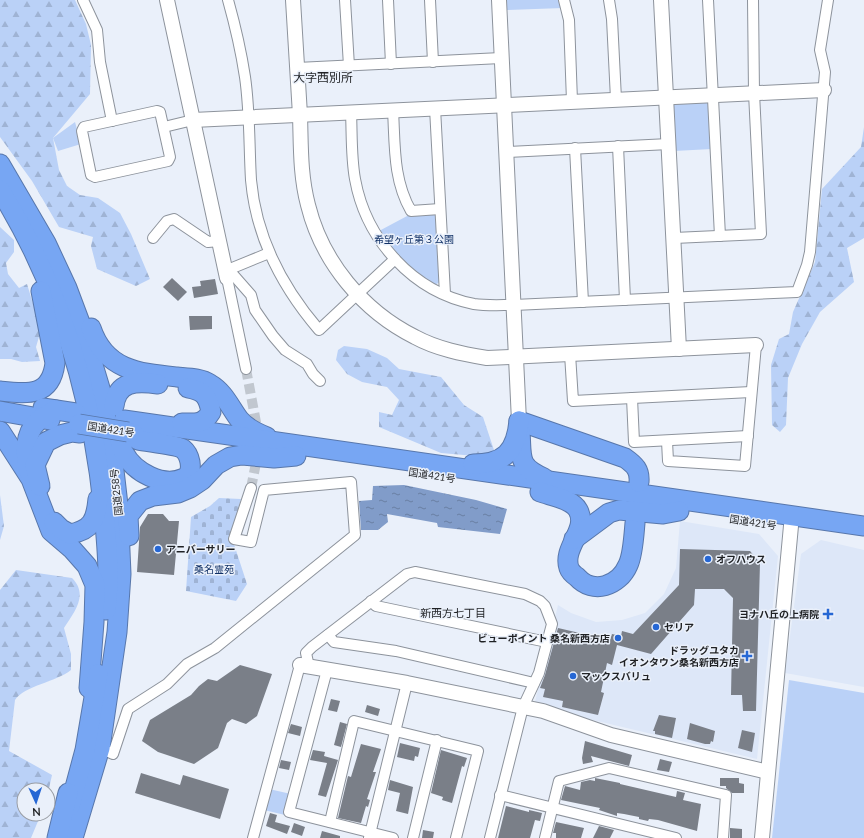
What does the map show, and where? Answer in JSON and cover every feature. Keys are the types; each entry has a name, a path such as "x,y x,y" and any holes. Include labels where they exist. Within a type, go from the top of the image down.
{"highway":[{"name":"国道258号","path":"0,164 46,243 67,288 82,328 102,395 112,454 118,505 121,574 117,632 100,748 73,838"},
{"name":"国道258号","path":"0,190 22,225 53,295 74,355 87,404 100,476 107,543 108,598 102,650 85,750 59,838"},
{"path":"0,391 34,392 42,389 49,383 54,375 55,363 50,331 40,289 25,252 22,225"},
{"path":"46,243 63,262 82,303 122,424 138,440 183,449 189,455 191,468 188,476 176,482 164,481 139,471 130,463 123,452"},
{"path":"95,340 108,358 129,369 155,375 194,379 210,383 224,395 240,420 254,432 279,442"},
{"path":"100,748 117,685 127,610 130,559 122,424 115,396 118,392 131,384 145,382 190,388 202,392 208,398 211,412 206,420 197,423 159,422 154,425"},
{"name":"国道421号","path":"0,402 78,423 154,425 279,442 415,462 679,510 792,522 864,526"},
{"name":"国道421号","path":"0,411 49,415"},
{"path":"49,415 37,422 28,437 26,459 31,479 51,531 72,549 87,566 95,585 89,689 59,838"},
{"path":"415,462 444,461 484,464 497,461 514,446 518,435 519,421"},
{"path":"519,421 625,458 636,466 640,476 639,482"},
{"path":"519,421 523,464 544,486 570,502 578,509 581,521 568,555 569,569 578,579 591,587 605,586 619,579 629,564 635,523"},
{"path":"78,423 72,432 51,438 42,447 35,465 52,520 60,529 70,534 79,533 86,530 94,521 100,476"},
{"name":"国道421号","path":"122,424 296,456 544,486 792,522 864,539"},
{"path":"0,431 31,479"},
{"path":"128,516 140,501 153,496 178,492 190,488 202,480 216,465 230,457 242,455 274,458 296,456"},
{"path":"573,540 609,513 620,510 663,514 679,510"}],"street":[{"path":"83,0 97,30 100,62 112,121"},
{"path":"167,0 227,273 246,370"},
{"path":"228,0 238,40 245,78 253,191 258,217 269,253 292,296 319,330 395,259"},
{"path":"293,0 302,172 310,215 329,257 345,280 357,294 395,325 427,343 475,356 516,358 756,345 745,466 668,461 667,441"},
{"path":"345,0 349,66"},
{"path":"388,0 391,64"},
{"path":"430,0 433,62"},
{"path":"499,0 519,421"},
{"path":"564,0 569,20 572,101"},
{"path":"609,0 612,19 616,99"},
{"path":"661,0 679,349"},
{"path":"708,0 720,236"},
{"path":"674,238 762,234 754,93 753,0"},
{"path":"351,112 354,167 360,199 372,228 395,259 414,276 445,294 474,304 514,306 797,292 810,252 824,90 825,64 820,50 828,0"},
{"path":"297,68 501,58"},
{"path":"164,127 193,120 300,114 824,90"},
{"path":"435,108 445,294"},
{"path":"393,110 396,167 400,186 410,211 440,209"},
{"path":"157,111 160,112 170,158 168,161 95,177 91,174 82,131 84,127 112,121 157,111"},
{"path":"506,152 669,144"},
{"path":"618,146 625,300"},
{"path":"575,148 583,302"},
{"path":"153,238 167,221 174,219 208,242 219,241"},
{"path":"227,273 269,253"},
{"path":"227,273 251,295 255,310 276,340 285,350 307,364 313,374 320,381"},
{"path":"570,354 573,401 751,392"},
{"path":"632,398 634,442 748,436"},
{"path":"100,748 113,754 128,709 167,684 186,664 226,639 355,535 351,482 264,490 251,542 234,539 251,488"},
{"path":"762,838 792,522"},
{"path":"253,838 304,666 306,653 407,574 415,572 525,594 540,601 548,612 552,624 539,673 523,707 490,838"},
{"path":"371,602 376,606 547,642"},
{"path":"328,635 334,642 396,651 534,683"},
{"path":"304,666 407,683 542,711 611,735 768,772"},
{"path":"327,670 289,812 330,822 370,835 393,838"},
{"path":"370,835 407,683"},
{"path":"330,822 354,721 478,750 456,838"},
{"path":"413,838 437,740"},
{"path":"545,838 559,780 609,768 726,795 722,838"},
{"path":"500,795 676,838"}],"shaded area":[{"path":"680,521 759,534 778,556 757,759 534,706 558,605 571,613 596,622 622,620 645,613 664,594 676,568"},
{"name":"ヨナハ丘の上病院","path":"821,540 864,550 864,687 785,673 801,554"}],"green space":[{"path":"0,0 75,0 86,24 91,45 90,94 53,138 59,170 67,186 80,195 98,198 120,213 131,234 150,279 136,286 97,269 91,246 93,237 59,227 32,181 0,137"},
{"path":"506,0 559,0 563,8 507,10"},
{"path":"677,102 710,103 712,149 674,151 672,106"},
{"path":"75,122 81,144 58,151 53,138"},
{"path":"864,127 864,238 847,248 854,282 820,312 802,344 788,378 786,425 780,432 772,425 771,365 779,339 789,334 793,312 815,262 822,189 861,147"},
{"name":"希望ヶ丘第３公園","path":"434,213 438,216 441,281 435,285 411,268 391,247 379,231 409,215"},
{"path":"0,227 14,240 14,252 6,263 8,274 19,288 27,284 41,330 36,347 40,361 22,362 11,359 0,359"},
{"path":"344,346 367,349 387,358 399,369 441,377 464,405 483,417 494,450 487,457 441,453 379,427 379,412 392,415 399,400 387,387 362,382 347,374 336,360 338,350"},
{"path":"0,495 4,526 0,540"},
{"name":"桑名霊苑","path":"219,498 241,499 231,535 247,584 236,601 186,591 191,517 210,506"},
{"path":"16,570 72,578 77,584 80,597 75,610 64,628 71,654 71,670 57,678 25,691 15,700 9,751 52,775 50,782 16,782 16,822 38,822 31,838 0,838 0,590"},
{"path":"789,680 864,693 864,838 772,838"},
{"path":"269,789 291,794 285,815 264,810"}],"water":[{"path":"404,485 476,500 507,509 500,534 438,527 437,523 387,514 388,522 378,530 361,530 359,501 372,500 373,486"}],"building":[{"path":"172,278 187,292 178,301 163,287"},
{"path":"215,279 218,294 194,298 192,287 201,286 200,281"},
{"path":"189,316 212,316 212,329 190,330"},
{"name":"アニバーサリー","path":"148,514 163,514 169,521 179,521 174,575 137,572 140,527"},
{"path":"680,549 750,551 760,563 756,711 743,711 742,695 731,695 733,598 724,589 695,589 694,605 651,654 617,645 612,665 607,663 601,692 604,693 598,715 562,707 563,701 543,697 545,689 540,688 558,628 610,640 612,634 621,636 622,631 633,634 679,585"},
{"path":"240,665 272,674 257,716 246,724 232,719 227,723 218,748 194,764 158,752 142,741 150,720 191,695 208,679 217,681"},
{"path":"331,699 340,701 337,712 328,710"},
{"path":"367,705 380,709 378,716 365,712"},
{"path":"659,715 676,718 672,738 655,734 655,731 653,731"},
{"path":"340,722 347,724 341,747 334,745"},
{"path":"690,723 715,731 713,742 711,741 710,744 705,744 687,739"},
{"path":"291,724 302,727 300,736 288,733"},
{"path":"742,730 755,733 752,752 738,748"},
{"path":"585,741 632,755 629,766 591,756 593,762 583,764 582,758"},
{"path":"400,743 420,748 418,757 415,756 414,761 397,757"},
{"path":"361,744 381,749 373,772 376,772 367,799 370,800 368,807 366,806 361,823 338,818 348,776 351,777"},
{"path":"313,750 325,752 324,756 338,760 326,797 318,795 327,763 310,760"},
{"path":"441,750 467,758 464,767 462,766 452,803 442,800 443,797 431,793"},
{"path":"660,759 672,762 669,772 657,770"},
{"path":"281,760 291,762 289,770 279,768"},
{"path":"141,773 180,785 183,775 229,789 220,819 135,793"},
{"path":"595,778 676,797 677,791 685,793 683,800 701,804 697,831 658,820 649,819 648,821 639,819 639,817 617,813 617,816 599,810 600,808 561,800 565,786 580,790 581,782 590,780 595,781"},
{"path":"720,778 739,778 739,783 744,784 744,793 732,793 726,788 726,786 720,786"},
{"path":"390,780 413,787 408,814 396,811 400,793 388,790"},
{"path":"506,806 529,812 529,810 542,813 540,821 535,820 530,838 498,838"},
{"path":"270,813 277,815 275,822 290,826 287,834 266,826"},
{"path":"556,822 584,828 581,838 556,838 556,833 553,833"},
{"path":"294,823 305,827 302,836 291,832"},
{"path":"599,826 614,830 610,838 593,838"},
{"path":"730,828 742,829 742,838 730,838"},
{"path":"423,830 434,832 433,838 422,838"},
{"path":"322,831 340,836 340,838 320,838"}],"tunnel":[{"path":"246,369 258,433"},
{"path":"251,488 258,453"}],"place":[{"name":"アニバーサリー","path":"158,549"},
{"name":"オフハウス","path":"708,559"},
{"name":"ヨナハ丘の上病院","path":"828,614"},
{"name":"セリア","path":"656,627"},
{"name":"ビューポイント 桑名新西方店","path":"618,638"},
{"name":"ドラッグユタカ イオンタウン桑名新西方店","path":"747,656"},
{"name":"マックスバリュ","path":"573,676"}],"district":[{"name":"大字西別所","path":"323,77"},
{"name":"新西方七丁目","path":"453,612"}]}
